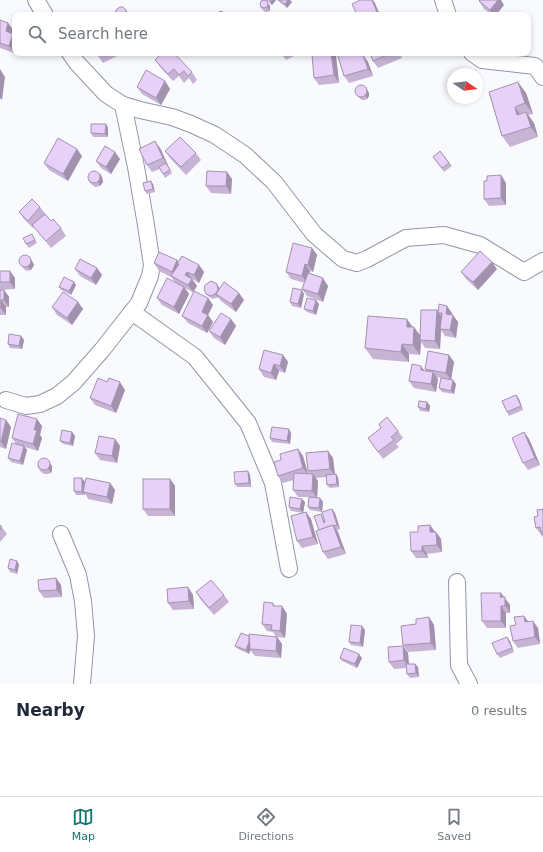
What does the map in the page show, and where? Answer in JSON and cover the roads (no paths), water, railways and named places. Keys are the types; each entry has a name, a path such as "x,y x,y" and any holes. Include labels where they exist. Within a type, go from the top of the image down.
{"street":[{"path":"36,0 42,12"},
{"path":"443,0 447,12"},
{"path":"72,56 106,94 123,105 172,117 191,124 215,135 245,155 274,182 314,234 343,259 357,263 368,259 406,238 444,235 480,245 524,272 543,260"},
{"path":"476,56 482,60 540,70"},
{"path":"6,400 26,406 40,404 57,396 74,382 102,350 139,303 150,276 152,265 144,210 123,105"},
{"path":"132,312 194,357 248,423 273,483 289,570"},
{"path":"61,534 78,575 83,601 86,636 82,684"},
{"path":"457,582 459,664 469,684"}]}
